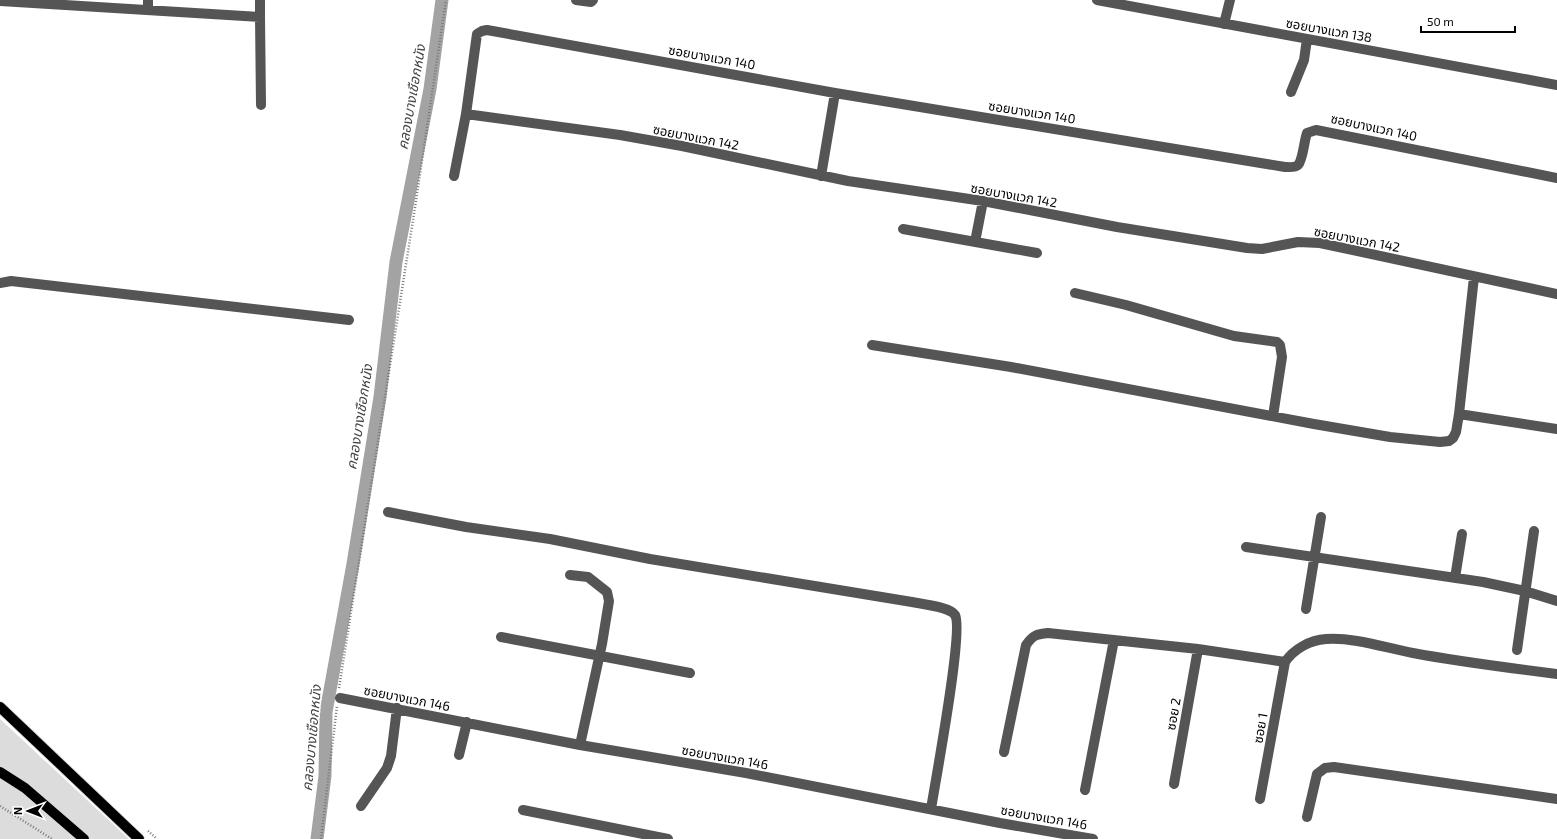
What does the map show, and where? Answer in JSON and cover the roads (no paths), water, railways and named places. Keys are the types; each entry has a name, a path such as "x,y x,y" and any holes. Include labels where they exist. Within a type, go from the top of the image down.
{"main road":[{"path":"0,707 139,839"},
{"path":"0,772 25,788 84,839"}],"street":[{"path":"260,0 261,105"},
{"path":"576,0 590,2 592,0"},
{"name":"ซอยบางแวก 138","path":"1097,0 1557,85"},
{"path":"1224,24 1230,0"},
{"path":"0,1 148,5 260,17"},
{"name":"ซอยบางแวก 140","path":"466,114 477,34 487,30 835,93 1285,167 1293,167 1298,165 1307,133 1316,130 1557,178"},
{"path":"1291,92 1304,60 1307,39"},
{"path":"821,176 835,93"},
{"path":"454,176 466,114"},
{"name":"ซอยบางแวก 142","path":"466,114 620,135 682,146 821,176 983,201 1117,227 1247,248 1262,249 1298,242 1320,243 1557,294"},
{"path":"975,242 983,201"},
{"path":"903,229 1037,253"},
{"path":"872,345 1011,367 1390,437 1440,442 1449,441 1453,438 1459,414 1474,277"},
{"path":"0,283 11,281 349,320"},
{"path":"1075,293 1126,305 1234,336 1277,342 1282,349 1282,357 1273,416"},
{"path":"1459,414 1557,429"},
{"path":"388,512 466,527 550,539 650,559 896,599 949,610 955,614 958,621 958,634 931,809"},
{"path":"1306,608 1322,517"},
{"path":"1517,650 1534,531"},
{"path":"1455,578 1462,534"},
{"path":"1246,547 1455,578 1525,591 1557,601"},
{"path":"570,575 588,577 600,586 608,595 610,601 580,745"},
{"path":"1004,752 1026,644 1032,636 1037,634 1048,633 1198,649 1285,662 1290,654 1308,644 1326,639 1340,639 1463,662 1557,674"},
{"path":"502,637 599,657 690,673"},
{"path":"1085,790 1114,640"},
{"name":"ซอย 2","path":"1174,784 1198,649"},
{"name":"ซอย 1","path":"1260,799 1285,662"},
{"name":"ซอยบางแวก 146","path":"339,697 580,745 746,773 1000,823 1093,839"},
{"path":"362,806 387,768 391,756 397,708"},
{"path":"459,754 467,722"},
{"path":"1306,817 1317,774 1325,768 1334,767 1557,799"},
{"path":"523,810 668,839"}],"waterway":[{"name":"คลองบางเชือกหนัง","path":"317,839 325,776 326,712 353,564 380,397 396,262 430,89 442,0"}]}
